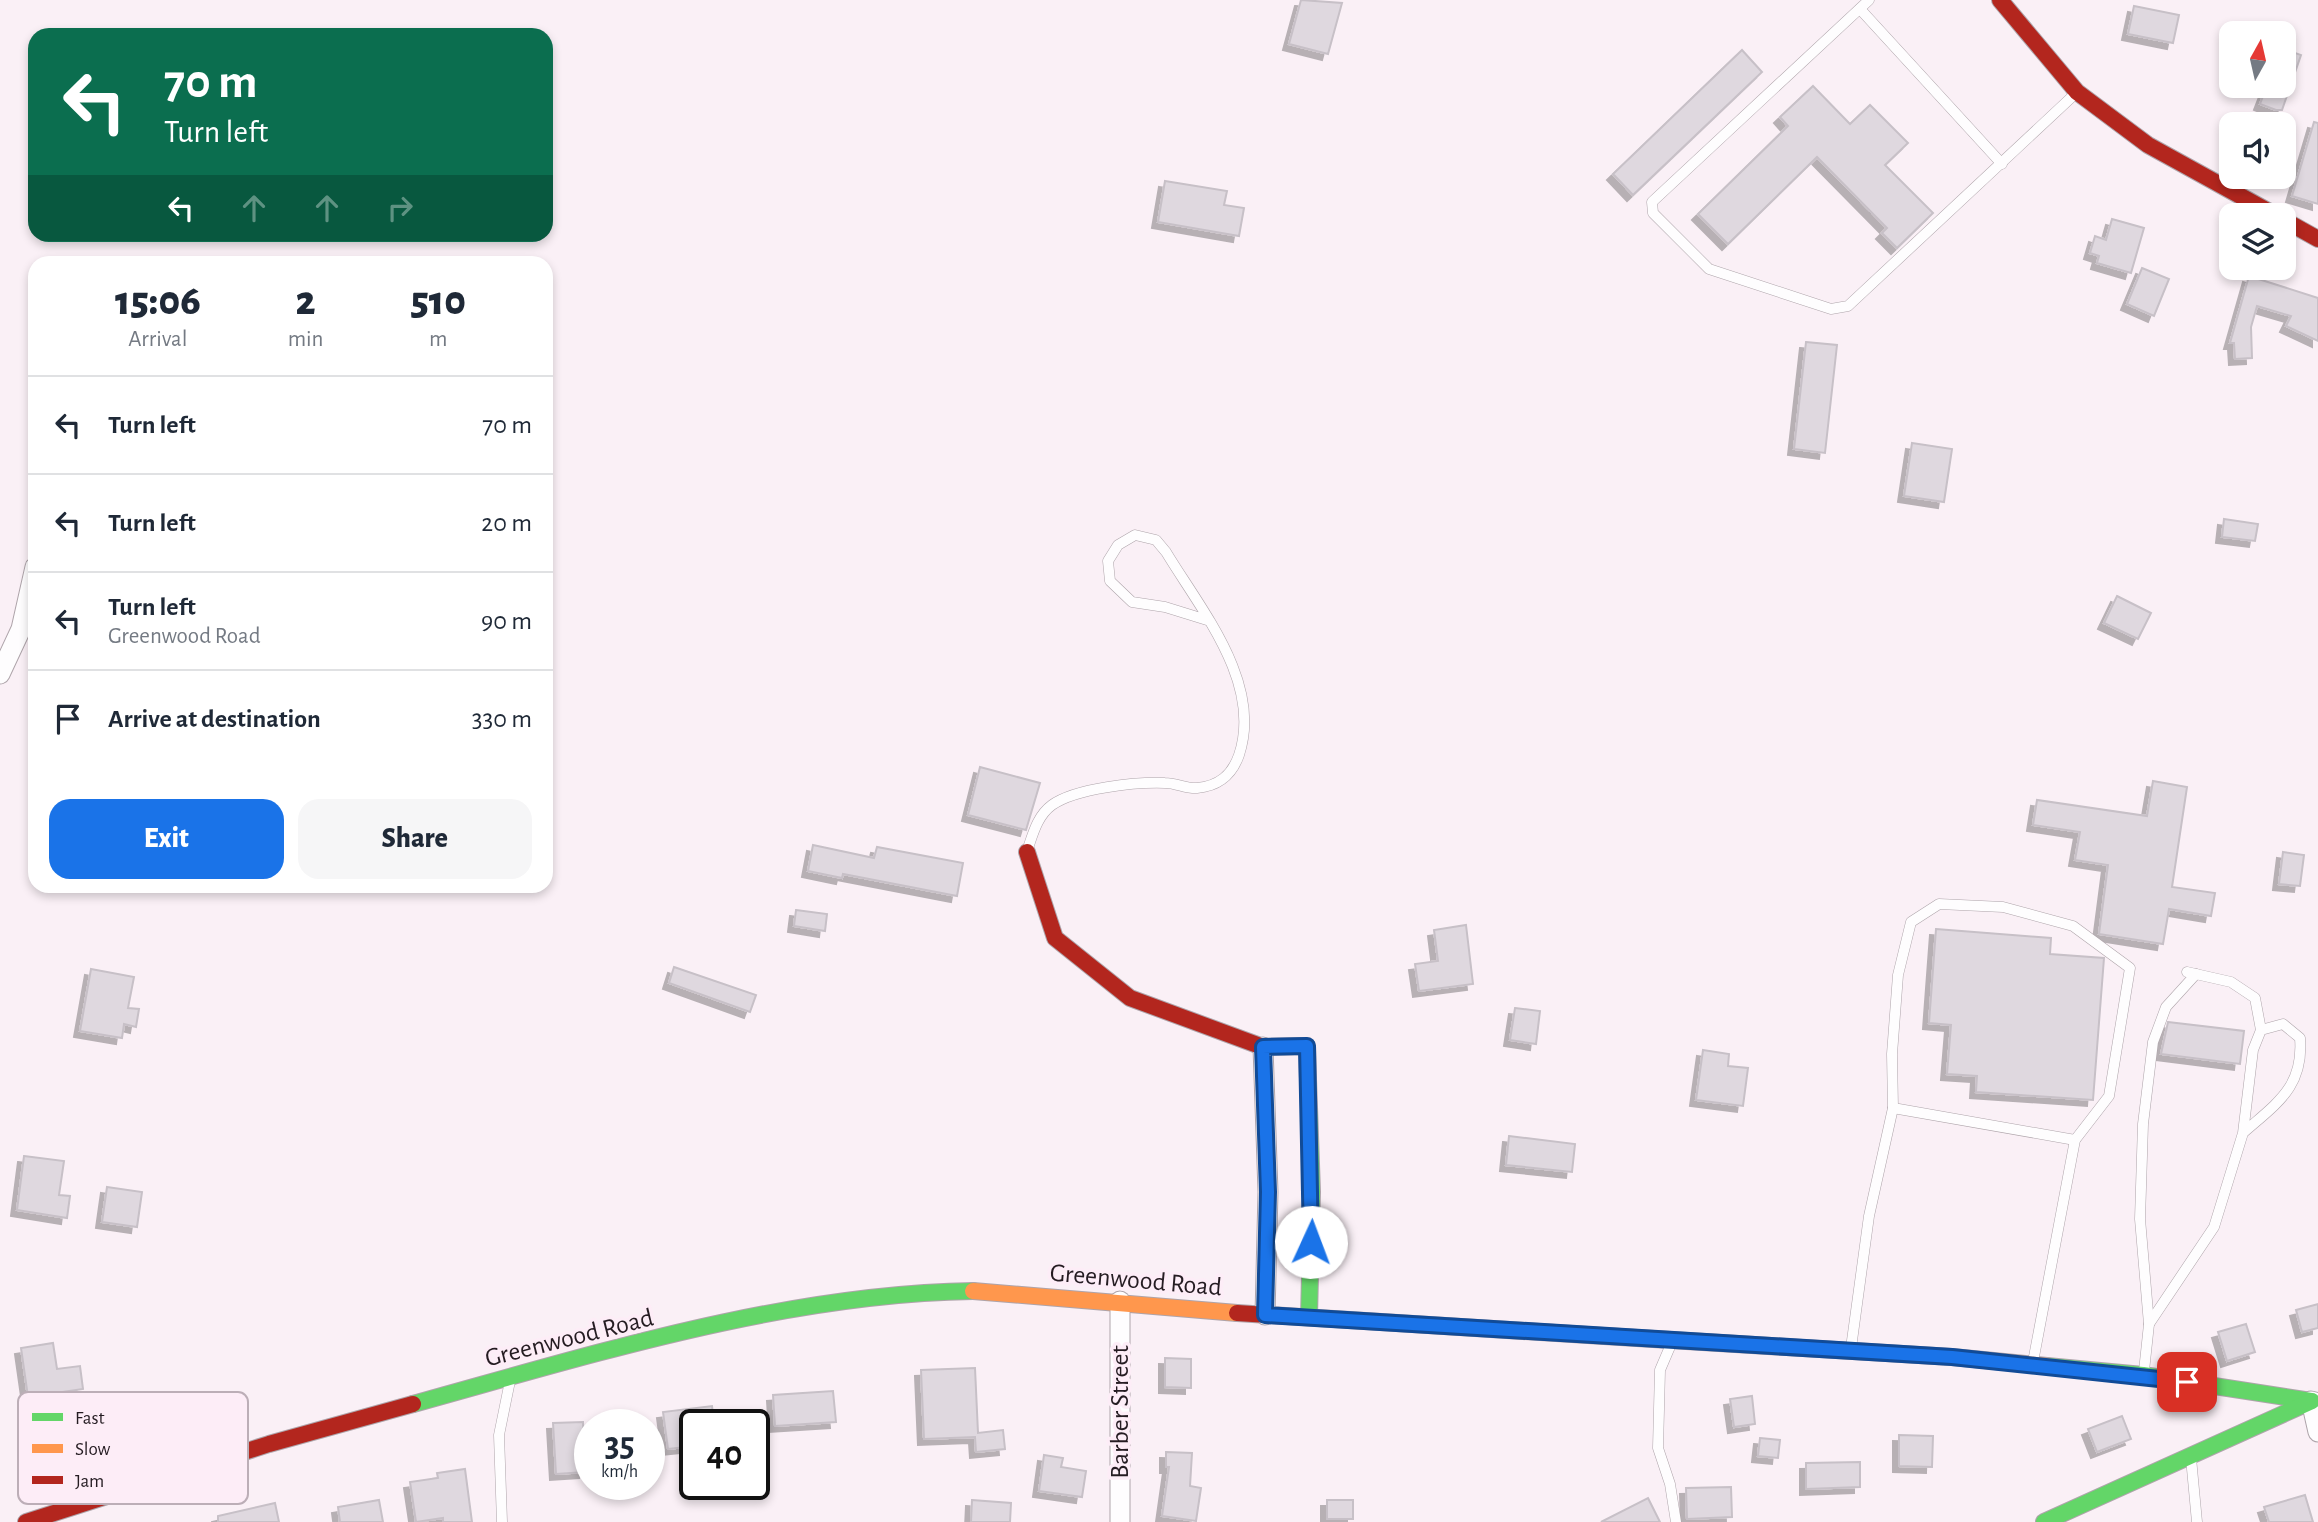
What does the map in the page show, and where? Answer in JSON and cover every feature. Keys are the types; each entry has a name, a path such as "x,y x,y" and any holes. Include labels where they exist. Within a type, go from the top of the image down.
{"street":[{"path":"2000,0 2077,92 2148,145 2253,203"},
{"path":"2296,227 2318,239"},
{"path":"0,674 21,629 28,598"},
{"path":"1027,852 1055,938 1129,998 1263,1047 1307,1046 1312,1192 1308,1317"},
{"path":"1263,1047 1268,1192 1265,1315"},
{"name":"Greenwood Road","path":"248,1451 595,1353 797,1308 905,1292 979,1291 1265,1315 1674,1338 2033,1364 2144,1375 2316,1401"},
{"name":"Barber Street","path":"1120,1301 1120,1522"},
{"path":"2044,1522 2316,1401 2318,1433"},
{"name":"Greenwood Road","path":"26,1522 97,1504"}],"lane":[{"path":"1869,0 1652,202 1653,213 1709,270 1839,310 1858,298 2077,92"},
{"path":"1860,9 2002,164"},
{"path":"1027,852 1036,823 1052,805 1080,794 1141,782 1195,789 1219,783 1234,769 1244,739 1243,702 1230,659 1207,620 1156,540 1135,535 1118,545 1108,561 1110,581 1132,602 1165,607 1207,620"},
{"path":"1850,1352 1869,1216 1893,1108 1892,1054 1898,975 1910,922 1939,904 2003,907 2073,926 2130,968 2109,1096 2075,1140 2033,1364"},
{"path":"2144,1375 2149,1325 2140,1219 2143,1124 2153,1042 2166,1007 2192,973 2231,982 2255,998 2261,1030 2253,1050 2243,1133 2214,1227 2149,1325"},
{"path":"2243,1133 2292,1087 2302,1062 2300,1038 2283,1024 2261,1030"},
{"path":"1893,1108 2075,1140"},
{"path":"1674,1338 1660,1370 1658,1448 1670,1484 1676,1522"},
{"path":"502,1522 499,1435 511,1377"},
{"path":"2191,1458 2197,1522"}],"building":[{"path":"1301,0 1342,3 1328,54 1289,44"},
{"path":"2134,6 2179,15 2173,43 2128,34"},
{"path":"1742,50 1762,72 1633,195 1613,174"},
{"path":"2296,53 2301,55 2296,69"},
{"path":"1813,86 1850,124 1870,105 1908,143 1885,165 1933,213 1897,248 1882,233 1887,228 1817,157 1728,244 1698,214 1788,126 1780,117"},
{"path":"2262,98 2286,98 2282,110 2260,104"},
{"path":"2314,122 2318,123 2318,204 2292,196"},
{"path":"1165,181 1227,191 1224,205 1244,208 1239,236 1158,222"},
{"path":"2112,219 2144,228 2131,273 2097,263 2099,256 2090,253 2095,236 2106,240"},
{"path":"2142,268 2169,279 2154,316 2127,304"},
{"path":"2248,280 2262,280 2318,298 2318,341 2286,326 2291,316 2257,306 2251,327 2252,358 2235,359 2234,343 2230,343"},
{"path":"1806,342 1837,345 1825,453 1794,449"},
{"path":"1912,443 1952,449 1944,502 1904,496"},
{"path":"2224,519 2258,524 2255,541 2222,537"},
{"path":"2117,596 2151,613 2138,639 2104,623"},
{"path":"980,767 1040,783 1026,830 968,815"},
{"path":"2153,781 2187,787 2172,887 2215,893 2211,916 2169,909 2163,944 2099,934 2108,865 2075,860 2080,832 2033,825 2037,800 2147,816"},
{"path":"813,845 874,858 877,847 963,863 957,896 843,874 842,878 808,871"},
{"path":"2283,852 2304,855 2300,886 2279,884"},
{"path":"796,910 827,914 825,931 794,926"},
{"path":"1466,925 1473,984 1419,991 1415,964 1438,961 1434,930"},
{"path":"1936,929 2051,938 2050,954 2104,958 2093,1100 1976,1092 1977,1076 1947,1074 1951,1025 1929,1023"},
{"path":"674,967 756,995 750,1012 669,983"},
{"path":"91,969 134,977 128,1008 139,1009 136,1027 124,1024 122,1038 80,1031"},
{"path":"1515,1008 1540,1011 1536,1044 1510,1040"},
{"path":"2168,1022 2244,1031 2240,1064 2161,1054"},
{"path":"1703,1050 1729,1054 1728,1066 1748,1068 1743,1106 1696,1100"},
{"path":"1509,1136 1575,1144 1572,1172 1506,1165"},
{"path":"24,1156 64,1161 59,1195 70,1196 67,1218 17,1210"},
{"path":"107,1187 142,1192 137,1227 102,1222"},
{"path":"2318,1304 2318,1328 2302,1332 2296,1310"},
{"path":"2246,1324 2255,1352 2227,1361 2218,1332"},
{"path":"53,1343 57,1369 80,1366 83,1389 27,1392 21,1348"},
{"path":"1165,1358 1191,1359 1191,1388 1165,1387"},
{"path":"975,1368 978,1433 1003,1430 1005,1449 976,1452 975,1437 924,1439 921,1370"},
{"path":"833,1391 836,1422 775,1426 773,1395"},
{"path":"1752,1396 1755,1424 1734,1427 1730,1399"},
{"path":"712,1406 712,1409 688,1409"},
{"path":"679,1410 679,1448 668,1449 665,1412"},
{"path":"2122,1416 2131,1439 2097,1452 2088,1429"},
{"path":"574,1422 574,1473 556,1474 553,1423"},
{"path":"1899,1435 1933,1436 1932,1467 1899,1466"},
{"path":"1760,1438 1780,1440 1778,1458 1758,1456"},
{"path":"1166,1452 1192,1453 1190,1486 1201,1488 1196,1521 1162,1516 1169,1467 1166,1467"},
{"path":"1044,1455 1063,1458 1061,1467 1086,1471 1082,1497 1039,1491"},
{"path":"1860,1462 1860,1487 1806,1489 1806,1463"},
{"path":"465,1469 472,1522 443,1522 443,1518 416,1522 410,1482 438,1478 437,1473"},
{"path":"1731,1487 1732,1517 1687,1519 1686,1488"},
{"path":"2305,1495 2313,1522 2269,1522 2264,1507"},
{"path":"1648,1498 1660,1522 1601,1522"},
{"path":"379,1500 383,1522 340,1522 338,1507"},
{"path":"972,1500 1011,1503 1010,1522 971,1522"},
{"path":"1327,1500 1353,1500 1353,1519 1327,1519"},
{"path":"275,1503 279,1522 218,1522 218,1516"}],"traffic: fast":[{"path":"1308,1079 1312,1192 1309,1317"},
{"path":"413,1404 620,1347 760,1315 831,1303 973,1291"},
{"path":"2047,1366 2143,1375 2311,1401"},
{"path":"2044,1522 2312,1401"}],"traffic: slow":[{"path":"973,1291 1237,1313"},
{"path":"1604,1336 1952,1357 2047,1366"}],"traffic: jam":[{"path":"2000,0 2077,92 2148,145 2253,203"},
{"path":"2296,227 2318,239"},
{"path":"1027,852 1055,938 1130,998 1263,1047 1307,1046 1308,1079"},
{"path":"1237,1313 1604,1336"},
{"path":"248,1451 413,1404"},
{"path":"26,1522 82,1504"}],"route":[{"path":"1311,1242 1307,1046 1263,1047 1268,1192 1265,1315 1952,1357 2144,1375 2187,1382"}]}
